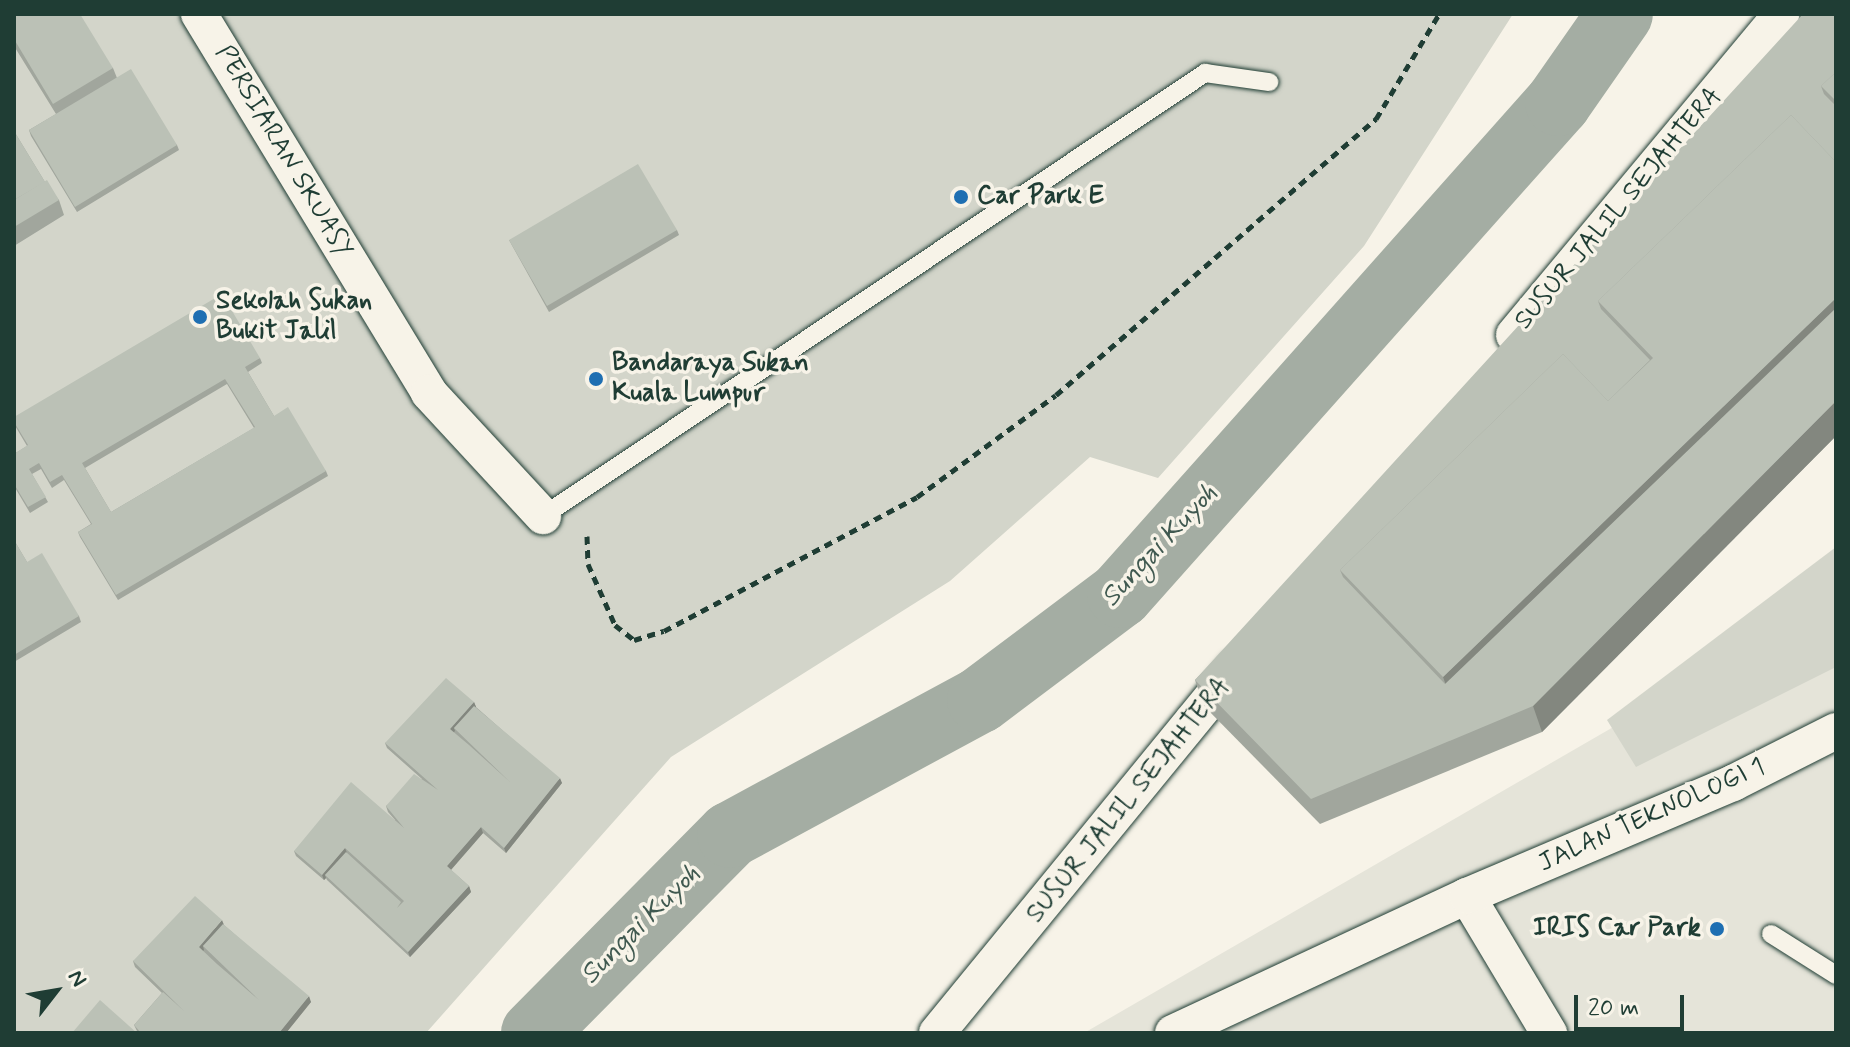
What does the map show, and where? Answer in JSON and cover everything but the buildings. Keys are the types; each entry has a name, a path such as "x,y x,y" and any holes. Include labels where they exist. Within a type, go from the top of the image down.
{"street":[{"name":"PERSIARAN SKUASY","path":"199,14 429,393 543,516"},
{"name":"SUSUR JALIL SEJAHTERA","path":"1486,367 1762,56 1781,14"},
{"name":"SUSUR JALIL SEJAHTERA","path":"937,1033 1253,648"},
{"name":"JALAN TEKNOLOGI 1","path":"1173,1033 1467,896 1733,783 1836,731"},
{"path":"1467,896 1549,1033"}],"lane":[{"path":"543,516 1205,73 1269,82"},
{"path":"1771,934 1836,975"}],"path":[{"path":"587,536 594,577 615,625 634,640 664,631 917,497 1056,395 1376,119 1439,14"}],"shaded area":[{"name":"Bandaraya Sukan Kuala Lumpur","path":"14,14 1513,14 1364,246 1158,478 1090,457 950,581 671,757 426,1033 14,1033"},
{"path":"1836,547 1836,667 1636,767 1607,720"},
{"path":"1836,582 1836,1033 1084,1033 1750,648"}],"waterway":[{"name":"Sungai Kuyoh","path":"534,1033 730,835 980,700 1120,595 1558,103 1620,14"}],"place":[{"name":"Car Park E","path":"961,197"},
{"name":"Sekolah Sukan Bukit Jalil","path":"200,317"},
{"name":"Bandaraya Sukan Kuala Lumpur","path":"596,379"},
{"name":"IRIS Car Park","path":"1717,929"}]}
